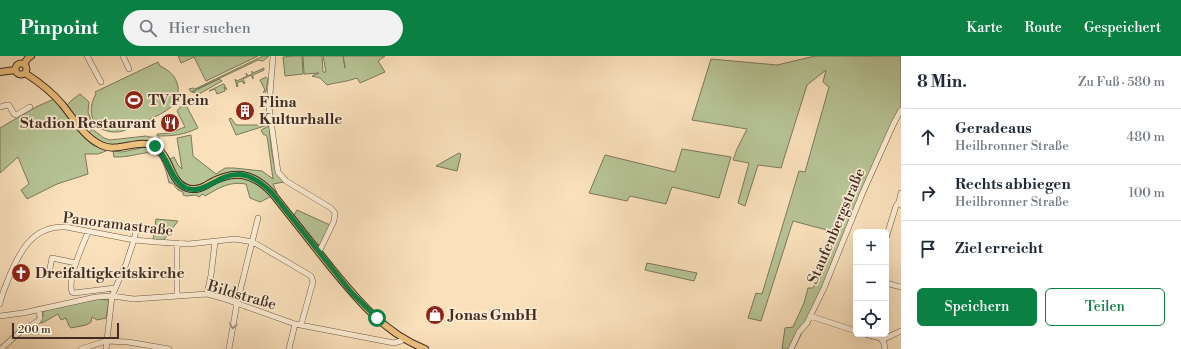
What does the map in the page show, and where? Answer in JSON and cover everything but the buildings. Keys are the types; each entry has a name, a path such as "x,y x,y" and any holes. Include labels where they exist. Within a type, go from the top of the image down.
{"main road":[{"path":"24,64 31,56"},
{"path":"15,70 17,64 24,64"},
{"path":"24,64 26,68 25,73"},
{"path":"0,72 15,70 19,74 25,73 43,85 62,104 85,133 92,140 102,146 118,148 141,144 155,146 160,150 175,178 186,188 198,189 222,177 232,175 248,176 264,184 367,310 383,324 403,338 425,349"}],"street":[{"path":"87,56 101,82"},
{"path":"123,56 129,69"},
{"path":"273,56 269,97 275,158 278,172 286,181 331,208 335,214 334,221 319,252"},
{"path":"0,107 6,104 9,105 16,115 30,106"},
{"name":"Staufenbergstraße","path":"791,349 799,332 810,316 831,272 869,178 901,110"},
{"path":"889,229 896,206 900,204 901,193"},
{"path":"229,349 237,303 258,218"},
{"path":"106,349 112,296 126,264 137,226"},
{"name":"Panoramastraße","path":"0,304 14,264 30,240 37,234 48,229 58,227 134,240 189,244 235,239 253,242"},
{"path":"88,232 76,263 71,282 72,292 115,288"},
{"path":"207,294 215,242"},
{"path":"253,242 311,276 313,282 301,325"},
{"path":"177,243 177,296"},
{"path":"50,268 52,258 76,263"},
{"path":"889,283 901,287"},
{"name":"Bildstraße","path":"0,316 96,297 112,296 134,299 207,294 295,324 394,343 401,341 403,338"},
{"path":"1,349 20,332 38,321 40,315 39,309"},
{"path":"810,316 853,330"},
{"path":"289,349 295,324"},
{"path":"875,337 881,339 887,338 901,331"},
{"path":"881,339 884,343 885,349"},
{"path":"81,349 106,341 128,342 147,347 169,349"}],"green space":[{"path":"178,56 258,56 206,81 194,57 181,63"},
{"path":"263,56 269,56 263,61 258,60 191,92 189,89 195,89"},
{"path":"302,56 303,74 285,76 283,57"},
{"path":"303,56 322,56 323,72 326,72 323,56 385,56 378,61 385,72 360,83 357,78 327,85 320,78 312,76 319,73 304,74"},
{"path":"815,56 901,56 901,113 794,349 782,349 785,328 793,327 804,303 808,288 813,288 838,233 793,221 761,321 748,318 756,293 762,294 799,171 805,172 829,87 823,82 826,70 807,85 781,168 758,165 745,206 738,203 749,163 733,160 747,129 692,120 711,59 777,65"},
{"path":"158,62 160,66 172,75 177,83 177,96 171,107 155,117 123,131 106,131 100,128 92,117 91,110 92,102 96,94 95,92"},
{"path":"264,68 264,70 253,75 253,79 251,75 243,79 244,84 242,81 237,83 237,87 235,79 237,81 247,76 246,73 248,76 252,74 252,71 253,73"},
{"path":"266,77 268,79 266,92 263,92 265,90 260,80"},
{"path":"219,79 222,81 199,94 192,92"},
{"path":"223,84 227,90 224,87 225,91 217,94 215,89 209,91"},
{"path":"80,94 89,102 88,112 93,125 86,130 67,105"},
{"path":"54,99 85,138 93,145 99,145 106,151 98,154 85,154 88,174 57,184 27,199 21,190 29,184 18,157 0,173 0,128 36,107"},
{"path":"183,104 187,107 198,128 178,135 157,136 157,134 170,133 185,127 177,111"},
{"path":"231,118 236,125 257,125 267,123 268,125 236,135 229,119"},
{"path":"269,126 274,164 276,171 284,182 273,184 277,193 259,177 241,172 222,174 202,184 192,186 182,181 170,159 174,157 182,169 177,138 191,135 193,156 216,174 225,168 234,168 262,171 273,179 267,136 263,134 261,130"},
{"path":"92,129 104,138 110,140 146,136 160,138 158,145 149,141 140,141 111,146 100,141 89,133"},
{"path":"146,147 158,152 176,184 185,190 199,192 228,179 241,178 251,181 271,195 260,202 250,198 246,184 234,183 215,190 205,196 203,194 199,197 196,195 186,196 183,195 183,192 178,190 172,183 169,183 161,159 156,154 143,153 114,157 113,151 122,152"},
{"path":"682,149 731,157 719,198 672,187 666,204 630,196 627,201 589,193 605,155 675,172"},
{"path":"459,153 461,154 457,171 436,166"},
{"path":"297,210 330,225 321,245 317,244 294,215"},
{"path":"156,219 178,221 163,241 153,240"},
{"path":"647,263 697,273 694,281 645,270"},
{"path":"97,299 109,300 106,318 97,320 92,317 91,322 86,325 71,328 66,318 61,320 58,314 42,323 40,322 43,317 43,312 46,310"}],"place":[{"name":"TV Flein","path":"134,100"},
{"name":"Flina Kulturhalle","path":"245,111"},
{"name":"Stadion Restaurant","path":"170,123"},
{"name":"Dreifaltigkeitskirche","path":"21,273"},
{"name":"Jonas GmbH","path":"435,315"}],"route":[{"path":"155,146 160,150 166,159 175,178 186,188 198,189 205,187 222,177 232,175 248,176 264,184 351,292 367,310 377,318"}]}
